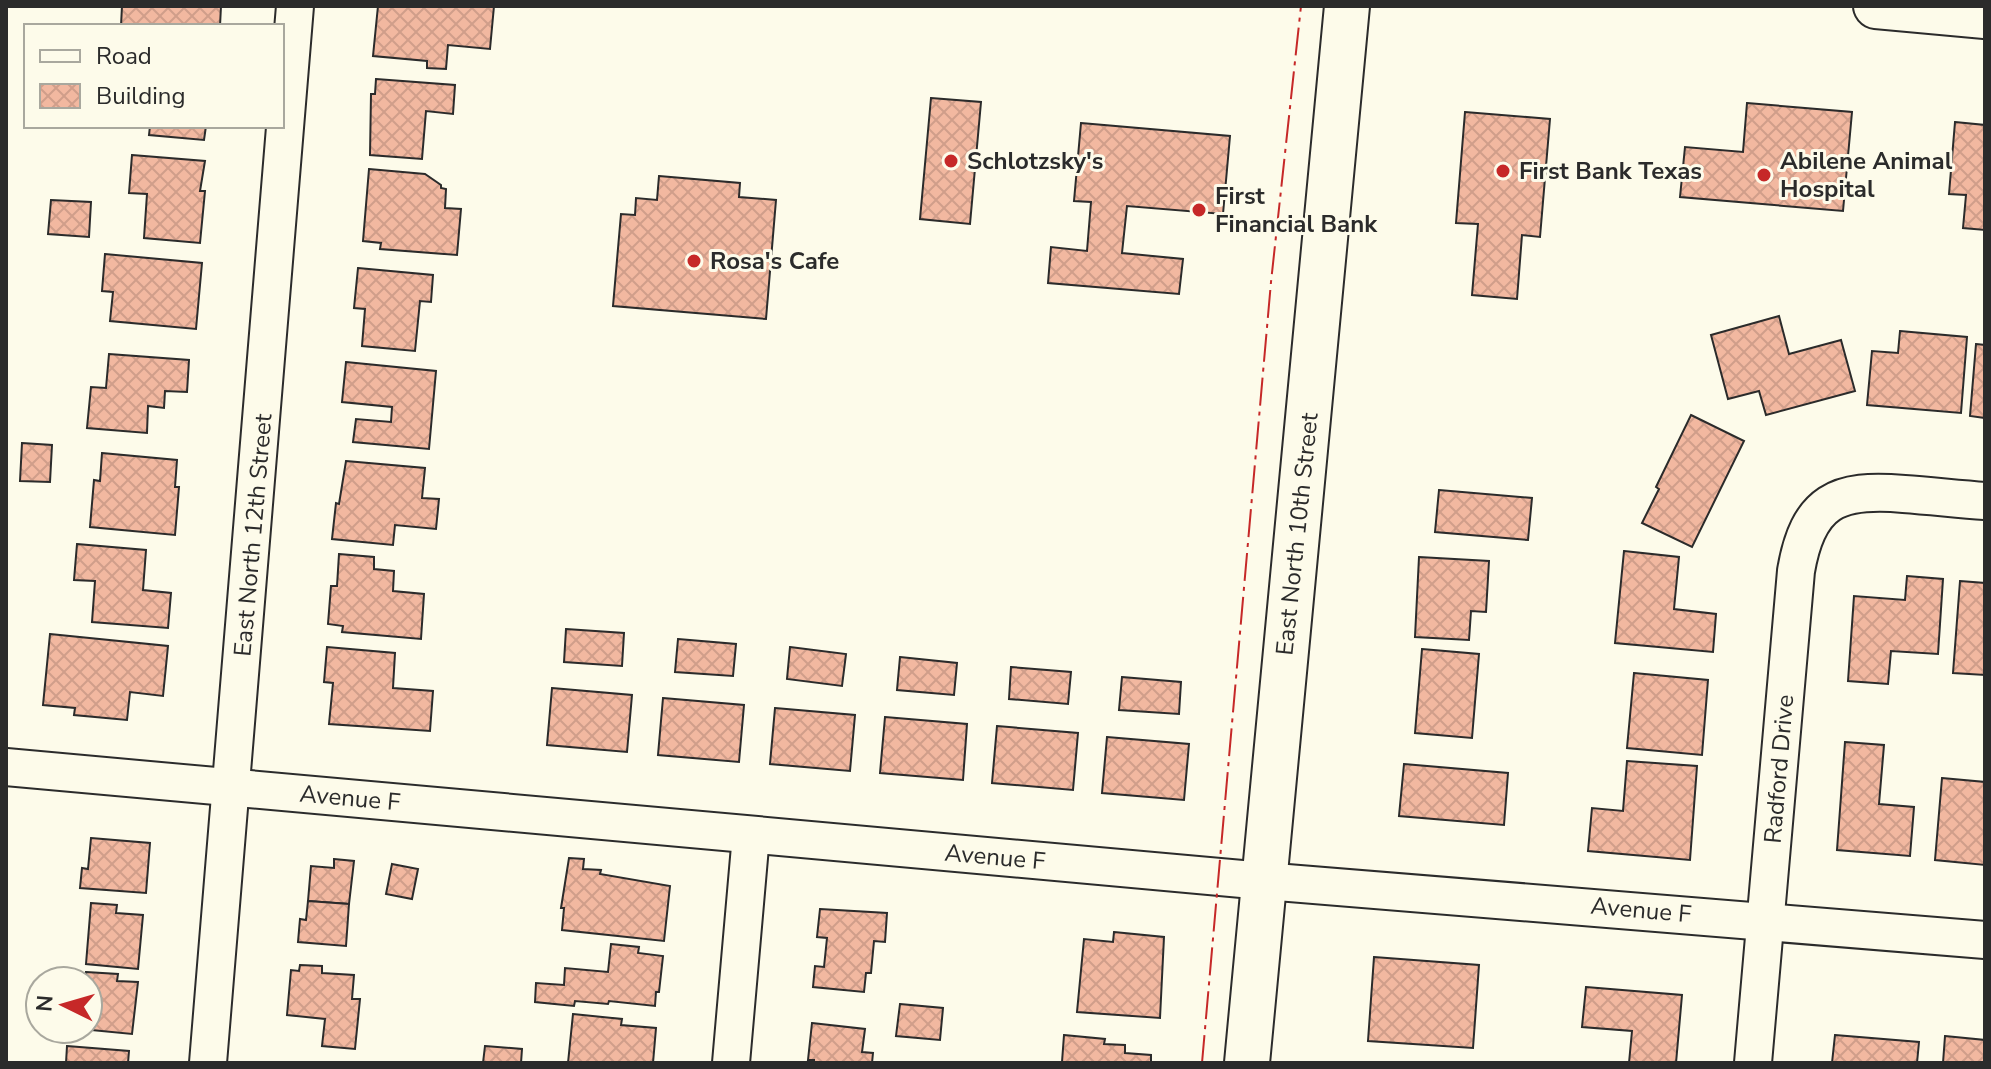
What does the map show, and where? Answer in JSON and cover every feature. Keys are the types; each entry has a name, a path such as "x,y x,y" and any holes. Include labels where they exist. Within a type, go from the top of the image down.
{"main road":[{"name":"East North 10th Street","path":"1247,1063 1347,6"},
{"path":"1876,6 1985,16"}],"street":[{"name":"East North 12th Street","path":"208,1063 295,6"},
{"name":"Radford Drive","path":"1753,1063 1801,542 1819,510 1846,494 1872,491 1985,501"},
{"name":"Avenue F","path":"6,767 1264,881 1985,940"},
{"path":"731,1063 751,835"}],"building":[{"path":"122,6 221,6 220,24 121,24"},
{"path":"378,6 494,6 490,49 448,45 446,69 427,68 427,61 373,56"},
{"path":"376,79 455,85 453,114 426,111 422,159 370,155 371,94 375,94"},
{"name":"Schlotzsky's","path":"931,98 981,102 970,224 920,219"},
{"name":"Abilene Animal Hospital","path":"1747,103 1852,112 1843,211 1680,197 1685,147 1743,152"},
{"name":"First Bank Texas","path":"1465,112 1550,119 1540,237 1522,235 1517,299 1472,295 1478,224 1456,223"},
{"path":"1955,122 1985,125 1985,230 1963,228 1966,195 1949,194"},
{"name":"First Financial Bank","path":"1081,123 1230,136 1223,214 1127,206 1122,253 1183,259 1179,294 1048,283 1051,247 1087,251 1091,202 1074,201"},
{"path":"150,128 206,128 204,140 149,135"},
{"path":"132,155 205,161 200,191 205,191 200,243 144,238 147,194 129,193"},
{"path":"369,169 425,174 446,189 445,208 461,209 457,255 380,249 381,243 363,241"},
{"name":"Rosa's Cafe","path":"659,176 740,183 739,197 776,200 766,319 613,306 621,214 635,215 636,198 657,200"},
{"path":"51,200 91,202 89,237 48,234"},
{"path":"105,254 202,263 196,329 110,321 113,292 102,291"},
{"path":"358,268 433,275 431,302 420,301 415,351 362,346 365,309 354,308"},
{"path":"1779,316 1789,354 1841,340 1855,391 1766,415 1759,391 1728,399 1711,335"},
{"path":"1900,331 1967,337 1961,413 1867,405 1872,351 1898,353"},
{"path":"1976,344 1985,345 1985,418 1970,416"},
{"path":"109,354 189,360 187,392 165,391 164,408 148,406 147,433 87,428 91,387 106,388"},
{"path":"346,362 436,371 429,449 353,442 356,419 391,422 392,407 342,402"},
{"path":"1691,415 1744,441 1692,547 1642,523"},
{"path":"22,443 52,445 50,482 20,481"},
{"path":"102,453 177,460 175,487 179,487 175,535 90,527 94,480 100,481"},
{"path":"346,461 425,468 422,498 439,499 436,529 395,525 393,545 332,539 336,503 339,504"},
{"path":"1439,490 1532,498 1528,540 1435,532"},
{"path":"77,544 146,550 143,590 171,593 168,628 92,622 95,581 74,580"},
{"path":"1624,551 1679,557 1674,609 1716,614 1713,652 1615,643"},
{"path":"339,554 374,557 374,569 394,571 393,591 424,594 421,639 342,632 343,626 328,624 331,586 337,586"},
{"path":"1419,557 1489,561 1486,612 1471,611 1469,640 1415,637"},
{"path":"1907,576 1943,579 1938,654 1891,651 1888,684 1848,681 1854,596 1905,600"},
{"path":"1960,581 1985,583 1985,675 1953,673"},
{"path":"566,629 624,633 622,666 564,662"},
{"path":"50,634 168,646 163,696 130,692 127,720 74,715 75,708 43,705"},
{"path":"678,639 736,644 733,676 675,672"},
{"path":"327,647 395,653 393,688 433,691 430,731 329,724 333,683 324,682"},
{"path":"790,647 846,654 842,686 787,679"},
{"path":"1422,649 1479,654 1472,738 1415,733"},
{"path":"900,657 957,663 954,695 897,690"},
{"path":"1011,667 1071,672 1068,704 1009,699"},
{"path":"1634,673 1708,680 1702,755 1627,748"},
{"path":"1122,677 1181,682 1179,714 1119,710"},
{"path":"552,688 632,695 627,752 547,745"},
{"path":"663,698 744,705 739,762 658,755"},
{"path":"775,708 855,715 850,771 770,764"},
{"path":"885,717 967,724 963,780 880,773"},
{"path":"997,726 1078,733 1073,790 992,783"},
{"path":"1107,737 1189,744 1184,800 1102,793"},
{"path":"1845,742 1884,745 1879,804 1914,807 1910,856 1837,850"},
{"path":"1627,761 1697,766 1690,860 1588,851 1592,808 1623,811"},
{"path":"1404,764 1508,773 1504,825 1399,816"},
{"path":"1942,778 1985,782 1985,865 1935,860"},
{"path":"91,838 150,843 146,893 80,888 82,868 88,869"},
{"path":"569,858 584,859 583,869 601,870 600,874 670,886 664,941 562,930 564,908 561,908"},
{"path":"334,859 354,861 349,904 308,901 311,866 334,868"},
{"path":"392,864 418,869 412,899 386,894"},
{"path":"308,901 349,904 346,946 298,942 300,919 306,920"},
{"path":"91,903 117,905 116,913 143,915 138,969 86,964"},
{"path":"820,909 887,913 885,942 874,941 871,973 866,973 864,992 813,987 815,966 824,967 827,938 817,937"},
{"path":"1114,932 1164,937 1160,1018 1077,1012 1084,939 1113,942"},
{"path":"611,944 639,947 638,953 663,956 655,1006 609,1001 608,1004 575,1001 574,1006 535,1002 536,983 564,985 565,968 608,972"},
{"path":"1374,957 1479,965 1473,1048 1368,1041"},
{"path":"300,965 322,966 322,973 354,975 352,999 360,999 355,1049 322,1046 325,1019 287,1015 291,970 299,971"},
{"path":"104,973 118,974 117,981 138,982 132,1034 104,1031"},
{"path":"1586,987 1682,995 1676,1063 1629,1063 1632,1031 1582,1027"},
{"path":"900,1004 943,1008 940,1040 896,1036"},
{"path":"573,1014 622,1019 621,1025 656,1028 653,1063 568,1063"},
{"path":"812,1023 865,1029 862,1052 873,1053 872,1063 814,1063 814,1060 808,1060"},
{"path":"1064,1035 1105,1039 1104,1044 1125,1045 1125,1053 1151,1055 1151,1063 1062,1062"},
{"path":"1835,1035 1919,1042 1917,1063 1832,1063"},
{"path":"1945,1036 1985,1040 1985,1063 1943,1063"},
{"path":"67,1046 129,1051 128,1063 66,1063"},
{"path":"485,1046 522,1049 521,1063 483,1063"}],"power":[{"path":"1202,1063 1271,282 1301,6"}],"place":[{"name":"Schlotzsky's","path":"951,161"},
{"name":"First Bank Texas","path":"1503,171"},
{"name":"Abilene Animal Hospital","path":"1764,175"},
{"name":"First Financial Bank","path":"1199,210"},
{"name":"Rosa's Cafe","path":"694,261"}]}
